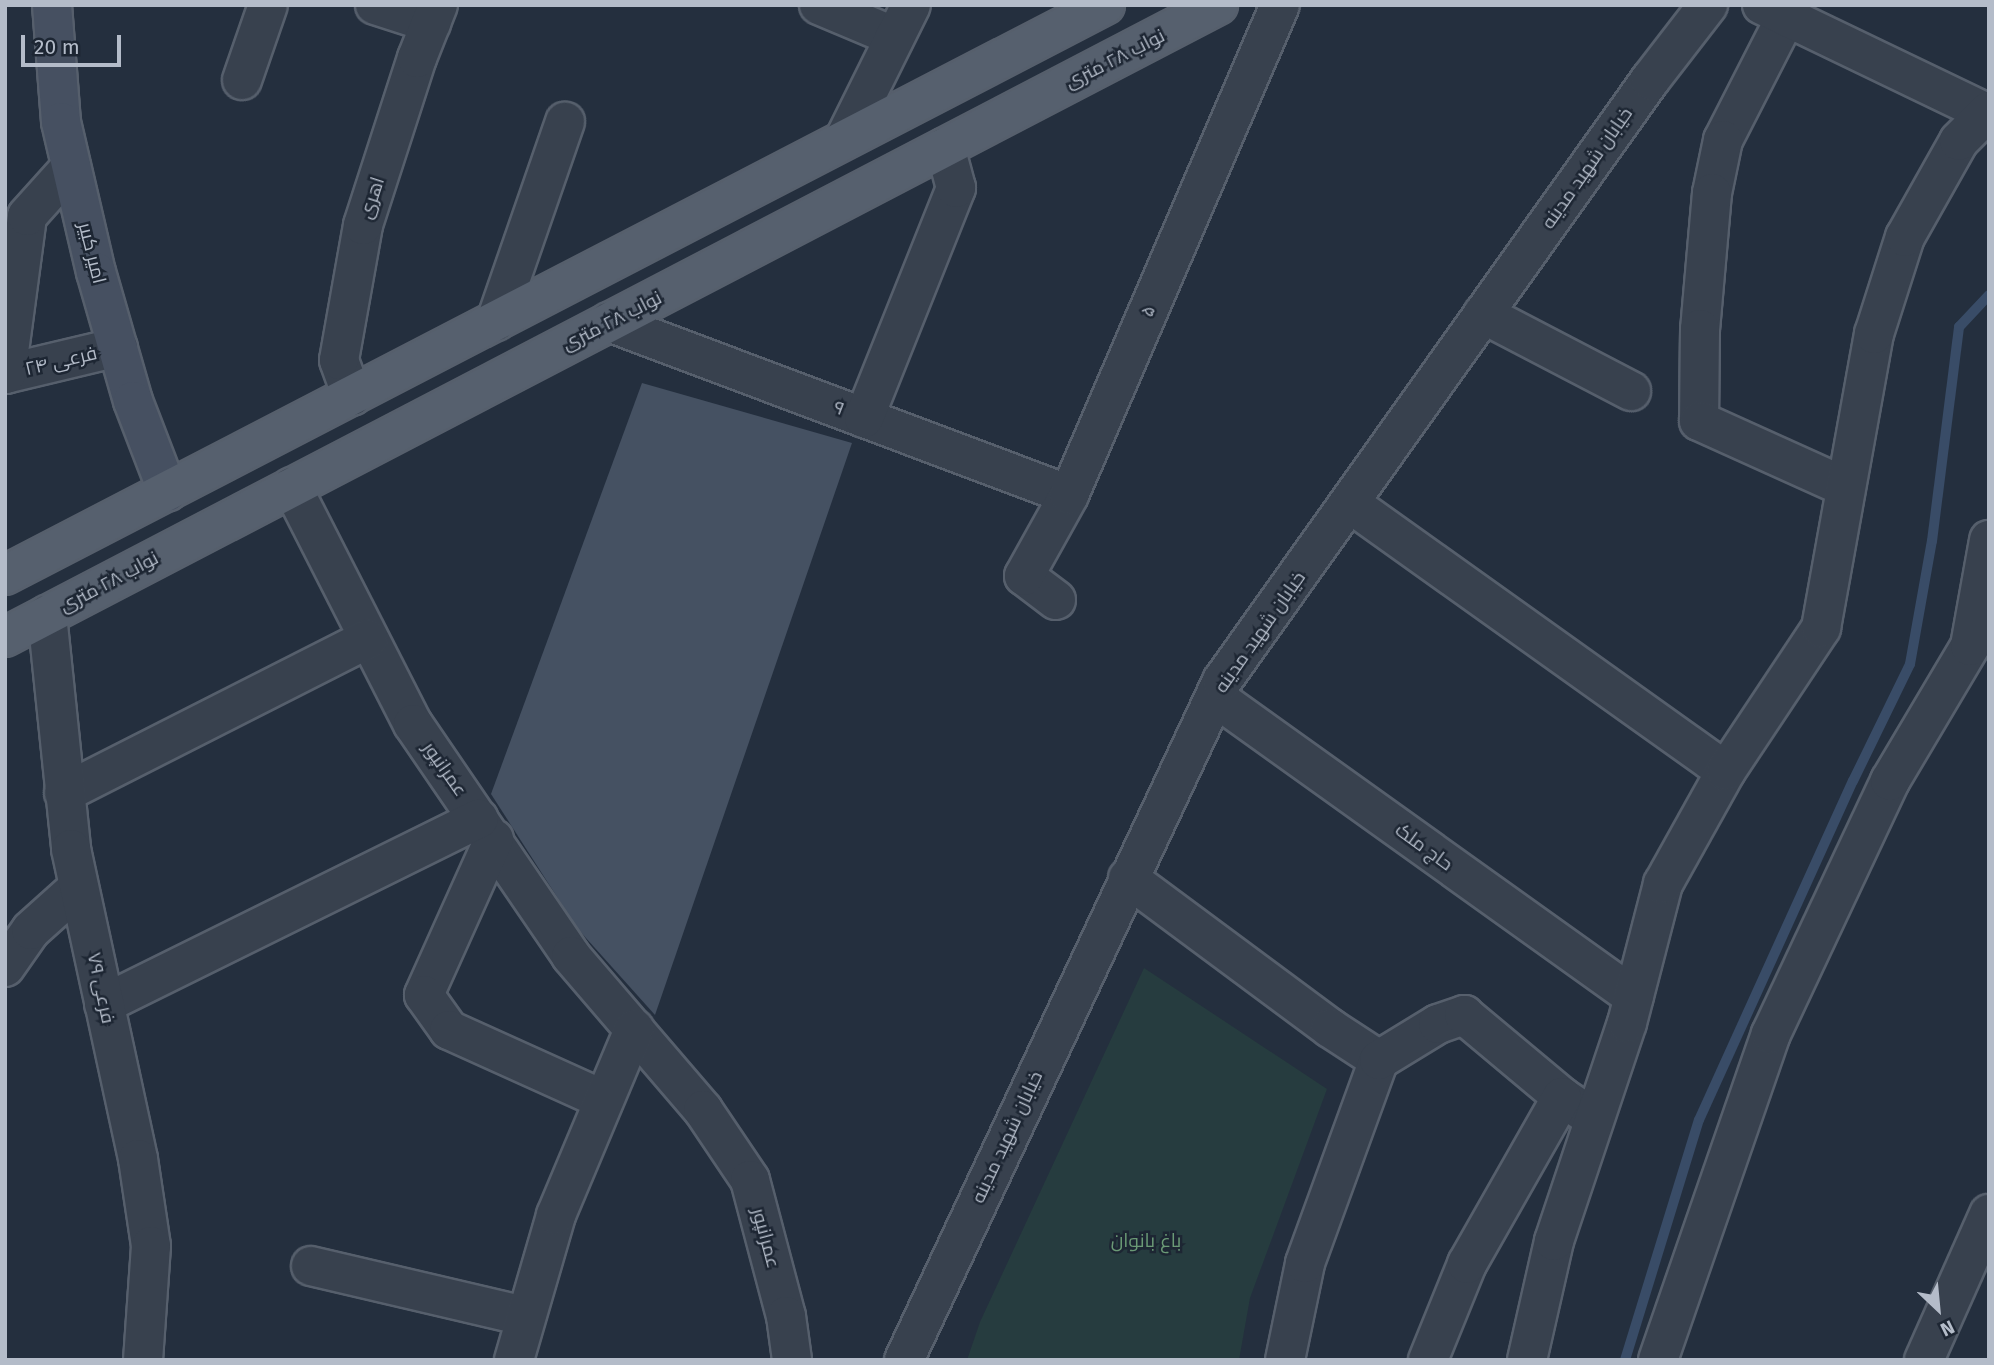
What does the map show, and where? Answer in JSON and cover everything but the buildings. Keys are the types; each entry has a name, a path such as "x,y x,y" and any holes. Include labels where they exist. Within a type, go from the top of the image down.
{"main road":[{"name":"امیر کبیر","path":"52,5 61,122 71,167 132,401 168,492"},
{"path":"5,575 1105,5"},
{"name":"نواب ۲۸ متری","path":"5,637 1218,5"}],"street":[{"path":"242,80 268,5"},
{"path":"374,5 435,14"},
{"path":"819,5 903,21 845,138"},
{"name":"۵","path":"1056,600 1024,576 1069,495 1280,5"},
{"name":"خیابان شهید مدینه","path":"904,1360 1222,681 1351,504 1650,80 1708,5"},
{"path":"1527,1360 1554,1241 1634,997 1663,884 1726,771 1821,628 1844,487 1854,457 1874,334 1905,237 1959,141 1987,112 1774,11 1723,140 1712,193 1704,288 1699,421 1844,487"},
{"name":"اهری","path":"352,396 339,360 363,225 435,14"},
{"path":"496,321 565,122"},
{"path":"864,418 956,188 944,147"},
{"path":"5,374 27,216 71,167"},
{"path":"1483,314 1631,391"},
{"name":"۹","path":"609,322 1069,495"},
{"name":"فرعی ۲۴","path":"5,374 118,347"},
{"name":"عمرانپور","path":"292,487 413,724 571,956 702,1110 750,1180 786,1316 792,1360"},
{"path":"1351,504 1726,771"},
{"path":"1658,1360 1771,1034 1890,780 1980,638 1989,540"},
{"name":"فرعی ۷۹","path":"47,615 64,793 79,887 138,1159 152,1247 143,1360"},
{"path":"64,793 368,639"},
{"name":"حاج ملک","path":"1215,697 1634,997"},
{"path":"104,1004 486,829"},
{"path":"486,829 424,995 449,1030 604,1100"},
{"path":"1128,878 1330,1028 1380,1060"},
{"path":"5,967 32,930 79,887"},
{"path":"1285,1360 1305,1263 1380,1060 1438,1024 1464,1015 1562,1097 1593,1118"},
{"path":"514,1360 556,1215 634,1029"},
{"path":"1428,1360 1467,1264 1562,1097"},
{"path":"1924,1360 1989,1214"},
{"path":"311,1266 525,1316"}],"green space":[{"name":"باغ بانوان","path":"1144,968 1327,1089 1250,1298 1239,1360 967,1360 980,1322"}],"waterway":[{"path":"1625,1360 1699,1120 1853,781 1910,664 1932,541 1959,327 1989,295"}]}
